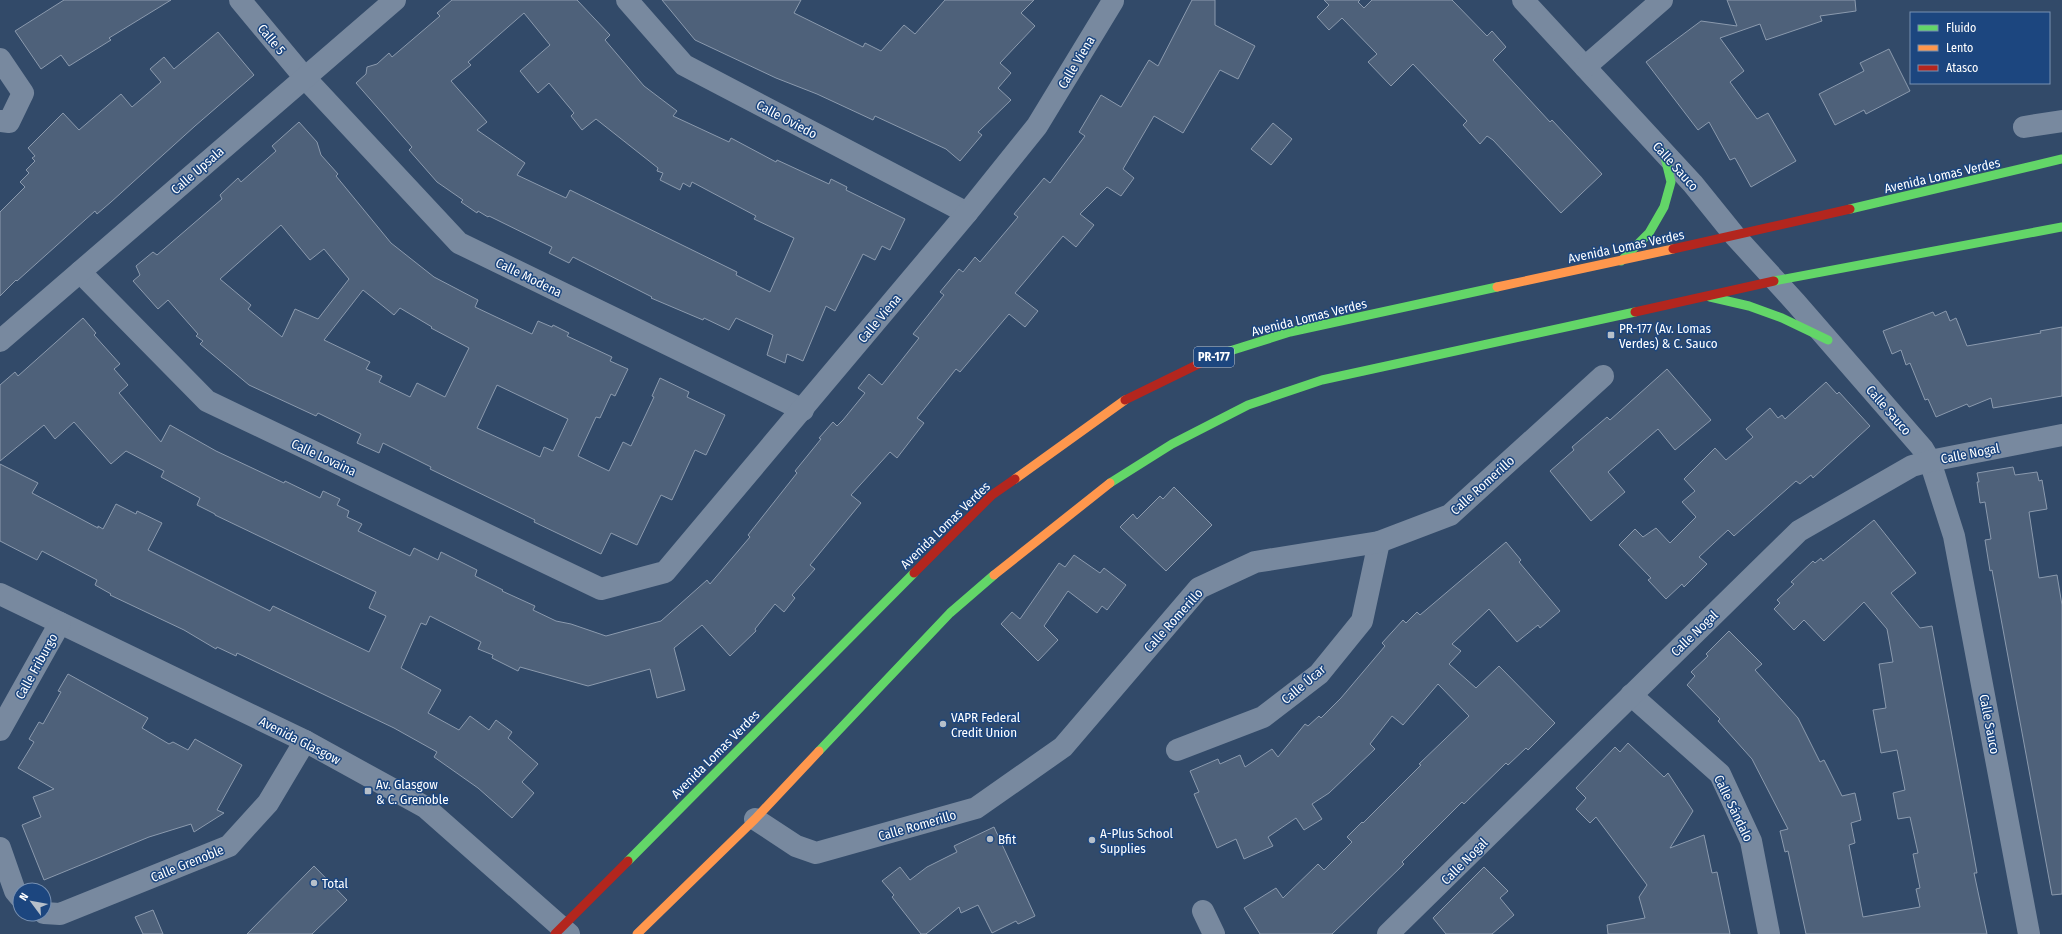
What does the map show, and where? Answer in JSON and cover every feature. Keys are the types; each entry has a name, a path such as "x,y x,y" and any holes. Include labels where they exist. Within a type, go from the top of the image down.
{"main road":[{"path":"1621,261 1649,233 1664,207 1671,182 1664,153"},
{"name":"Avenida Lomas Verdes","path":"562,931 992,495 1131,396 1218,355 1290,332 1735,236 2062,159"},
{"path":"637,934 755,819 950,613 1008,562 1100,490 1172,444 1248,405 1322,380 1776,280 2062,227"},
{"path":"1705,296 1749,306 1782,318 1828,340"}],"street":[{"name":"Calle 5","path":"240,0 305,78"},
{"name":"Calle Upsala","path":"0,341 395,0"},
{"name":"Calle Oviedo","path":"627,0 684,65 967,213"},
{"name":"Calle Sauco","path":"1523,0 1693,184 1735,236 1776,280 1923,449 1930,461 1954,536 2029,934"},
{"path":"1585,67 1662,0"},
{"name":"Calle Viena","path":"604,589 665,572 967,213 1037,126 1112,1"},
{"path":"0,59 23,93 9,122 0,121"},
{"name":"Calle Modena","path":"305,78 459,243 802,410"},
{"path":"2024,127 2062,121"},
{"name":"Calle Lovaina","path":"80,272 207,401 602,590 604,589"},
{"name":"Calle Romerillo","path":"755,819 796,846 816,853 976,808 1063,747 1199,588 1255,562 1379,542 1450,515 1603,376"},
{"name":"Calle Nogal","path":"1392,933 1631,695 1799,531 1912,466 1930,461 2062,435"},
{"name":"Calle Úcar","path":"1177,750 1263,717 1319,674 1362,621 1379,542"},
{"name":"Avenida Glasgow","path":"0,594 305,741 425,807 562,931"},
{"name":"Calle Friburgo","path":"0,730 60,623"},
{"name":"Calle Sándalo","path":"1631,695 1720,774 1751,841 1769,934"},
{"name":"Calle Grenoble","path":"52,914 60,914 229,846 268,803 305,741"},
{"path":"0,848 12,883"},
{"path":"1203,911 1214,934"}],"building":[{"path":"64,0 171,0 109,38 111,40 69,66 61,55 41,69 15,31"},
{"path":"452,0 577,0 610,35 605,40 644,86 677,111 673,116 729,142 731,138 776,162 777,160 829,184 831,179 847,187 846,190 905,219 890,250 882,246 875,260 863,254 835,311 826,306 803,361 787,354 785,363 767,355 773,335 736,318 729,330 704,318 703,320 651,298 652,297 573,257 569,263 549,253 552,247 478,211 477,213 461,202 463,200 437,182 409,150 412,147 356,83 366,74 367,67 377,64 389,53 392,57 440,16 437,13","holes":["524,13 550,45 520,71 538,93 549,83 574,113 571,116 582,130 596,119 658,168 657,171 663,173 660,180 680,190 683,183 690,187 692,182 756,216 754,219 794,238 770,292 736,275 737,272 570,190 566,198 517,175 525,163 477,130 487,122 451,81 471,65 468,62"]},
{"path":"662,0 801,0 794,13 863,47 865,43 881,51 904,25 915,34 945,0 1034,0 1021,13 1035,26 1000,63 1011,73 998,88 1011,100 978,132 982,135 960,161 946,149 875,116 873,120 817,94 776,78 695,40"},
{"path":"1192,0 1215,0 1215,25 1255,46 1238,79 1220,70 1183,133 1154,116 1123,169 1134,178 1121,196 1107,187 1080,214 1094,225 1076,247 1063,236 1015,293 1038,311 1025,327 1009,314 960,372 956,369 917,418 924,423 897,458 890,452 851,495 861,503 810,565 815,569 792,595 795,598 784,612 775,604 755,629 756,631 730,656 702,625 674,648 685,690 657,698 650,669 588,686 520,667 518,671 492,658 493,655 478,649 481,642 430,616 426,625 421,623 401,668 441,690 428,713 459,730 470,716 489,730 496,720 512,732 508,738 538,764 522,782 534,793 512,818 478,788 434,757 437,752 394,728 237,653 236,656 217,647 216,649 184,630 110,595 111,594 95,585 97,580 42,551 37,560 0,541 0,464 38,483 32,493 98,528 98,526 103,529 116,504 136,514 137,511 162,523 148,550 270,611 273,606 369,652 386,616 369,608 376,592 197,505 200,498 161,477 164,471 126,451 111,464 74,422 55,439 44,425 0,461 0,385 15,372 18,376 83,318 96,333 94,335 120,364 114,369 128,385 119,393 161,442 170,425 216,451 284,483 285,481 320,498 323,491 340,499 337,505 349,511 347,517 362,524 358,531 410,556 414,548 438,560 441,552 477,570 475,576 503,590 502,591 535,606 533,610 556,621 571,624 606,636 661,621 707,580 710,584 750,537 748,535 797,473 795,471 821,439 819,438 833,422 837,426 865,393 858,388 869,374 882,385 919,338 913,334 944,295 940,292 959,269 963,272 975,257 980,262 1018,217 1014,214 1044,178 1050,183 1085,136 1079,132 1101,95 1121,107 1149,60 1158,66"},
{"path":"1324,0 1360,0 1358,2 1364,8 1372,0 1452,0 1487,36 1492,31 1506,47 1493,60 1550,122 1552,120 1602,174 1561,213 1493,140 1487,136 1480,144 1463,125 1467,121 1413,64 1391,86 1368,62 1377,54 1342,18 1329,30 1317,17 1329,5"},
{"path":"1727,0 1855,0 1856,11 1820,16 1822,21 1766,40 1760,24 1720,38 1744,71 1730,82 1757,119 1768,113 1796,161 1751,187 1735,158 1730,160 1709,122 1698,130 1646,62 1701,21 1737,26"},
{"path":"218,32 254,75 111,202 97,214 95,211 17,281 16,280 0,296 0,212 25,187 20,182 29,173 26,170 35,161 32,158 35,156 28,148 63,113 79,130 121,94 132,107 161,82 150,69 164,57 174,69"},
{"path":"1889,49 1910,91 1866,114 1864,110 1835,125 1819,94 1864,71 1860,63"},
{"path":"299,122 317,142 321,155 338,174 336,176 391,243 434,277 478,300 475,307 532,334 538,321 552,327 553,325 569,333 567,336 612,357 610,361 628,369 615,396 611,394 600,418 596,417 578,456 609,471 623,442 631,446 654,397 652,396 660,378 689,392 687,397 725,415 706,455 695,450 672,500 661,495 637,545 611,533 601,554 534,522 535,520 430,469 431,467 383,443 379,453 357,443 361,434 318,413 316,416 249,385 200,344 203,341 196,336 198,334 168,300 158,309 133,281 140,275 136,266 153,252 157,255 222,199 220,195 238,178 241,182 276,151 272,146","holes":["281,225 310,260 324,249 349,279 318,319 295,309 282,337 248,309 251,305 220,279","363,290 394,315 400,308 432,327 431,328 469,348 445,397 417,383 410,397 379,382 382,376 366,369 370,362 324,340","497,385 568,419 553,451 544,447 540,457 477,428"]},
{"path":"1273,123 1292,139 1271,165 1251,149"},
{"path":"1946,311 1950,321 1956,318 1967,346 2041,333 2040,331 2062,327 2062,396 1993,408 1991,398 1969,407 1967,404 1936,417 1928,399 1925,400 1910,363 1906,365 1901,350 1892,354 1883,331 1933,312 1935,316"},
{"path":"1667,369 1711,420 1675,450 1658,429 1608,472 1625,492 1591,521 1550,471 1574,450 1572,447 1607,417 1610,420"},
{"path":"1826,382 1837,394 1839,392 1870,426 1813,478 1811,475 1800,484 1796,481 1734,536 1728,530 1699,557 1707,564 1684,587 1682,584 1666,599 1648,580 1651,578 1619,545 1635,529 1643,537 1656,528 1670,543 1696,517 1682,502 1695,491 1684,479 1715,448 1726,460 1753,437 1746,429 1770,408 1778,418 1782,415 1785,419"},
{"path":"2013,467 2015,475 2037,472 2039,481 2042,480 2047,509 2029,512 2039,578 2057,575 2062,605 2062,894 2052,895 1992,570 1990,571 1985,540 1991,539 1985,502 1980,503 1977,482 1979,482 1977,473"},
{"path":"1174,487 1212,525 1166,571 1120,527 1133,514 1137,519 1160,496 1163,499"},
{"path":"1874,520 1916,573 1891,593 1920,628 1932,626 1977,873 1974,873 1987,934 1806,934 1788,851 1785,852 1780,831 1788,829 1752,759 1718,721 1720,719 1687,685 1695,676 1691,672 1708,656 1706,654 1729,631 1762,664 1755,670 1798,718 1820,762 1824,760 1842,796 1855,793 1861,820 1851,823 1855,843 1849,845 1863,917 1920,907 1916,889 1920,888 1913,854 1918,853 1910,817 1898,819 1893,793 1905,790 1897,750 1881,753 1873,710 1886,708 1879,664 1893,662 1887,629 1864,602 1824,641 1804,620 1794,630 1774,609 1780,603 1777,600 1794,584 1791,582 1813,561 1815,563 1821,558 1823,561"},
{"path":"1506,542 1521,560 1519,562 1560,611 1540,628 1538,625 1517,642 1489,609 1452,644 1461,651 1449,664 1476,688 1499,666 1555,723 1528,750 1526,748 1508,765 1506,763 1464,804 1462,802 1402,862 1404,864 1332,934 1260,934 1244,908 1276,888 1283,898 1318,864 1324,870 1352,842 1347,837 1362,822 1363,823 1421,765 1419,764 1469,716 1438,684 1403,725 1392,716 1370,744 1375,749 1329,793 1312,804 1322,819 1304,830 1296,818 1268,837 1273,846 1244,859 1236,839 1217,848 1194,794 1199,792 1190,771 1218,759 1220,764 1240,755 1245,767 1272,749 1278,757 1305,724 1308,726 1319,716 1321,718 1341,698 1385,646 1382,643 1403,620 1406,623 1417,612 1420,615"},
{"path":"1074,555 1100,573 1104,568 1126,585 1107,610 1102,606 1097,613 1068,591 1044,626 1058,640 1038,661 1001,624 1012,612 1020,619 1059,563 1065,567"},
{"path":"68,674 148,718 142,728 169,744 173,742 188,750 195,739 242,765 217,810 224,813 194,832 191,824 149,837 44,880 22,825 41,817 33,797 54,789 18,768 34,742 29,739 39,722 43,724 61,692 58,691"},
{"path":"1628,743 1664,777 1668,773 1693,811 1670,848 1704,835 1712,873 1717,872 1730,934 1608,934 1607,925 1645,918 1639,897 1647,885 1596,817 1590,823 1576,809 1586,798 1576,788 1615,747 1620,752"},
{"path":"994,827 1035,916 1018,924 1016,921 992,933 978,905 961,913 959,907 926,934 921,934 892,897 894,895 882,881 900,867 910,880 927,867 957,852 954,846"},
{"name":"Total","path":"314,866 347,900 312,934 247,934"},
{"path":"1484,867 1508,891 1500,898 1514,915 1492,934 1446,934 1433,918"},
{"path":"153,910 163,934 143,934 135,917"}],"traffic: fast":[{"path":"1621,261 1649,233 1664,207 1671,182 1664,153"},
{"path":"1850,209 2062,159"},
{"path":"1774,281 2062,227"},
{"path":"1217,355 1290,332 1497,287"},
{"path":"1710,297 1749,306 1782,318 1828,340"},
{"path":"1110,483 1172,444 1248,405 1322,380 1635,312"},
{"path":"628,861 914,573"},
{"path":"819,751 950,613 994,575"}],"traffic: slow":[{"path":"1497,287 1673,249"},
{"path":"1015,479 1125,400"},
{"path":"994,575 1110,483"},
{"path":"637,934 755,819 819,751"}],"traffic: jam":[{"path":"1673,249 1850,209"},
{"path":"1635,312 1774,281"},
{"path":"1125,400 1217,355"},
{"path":"914,573 992,495 1015,479"},
{"path":"555,934 628,861"}],"place":[{"name":"PR-177 (Av. Lomas Verdes) & C. Sauco","path":"1611,335"},
{"name":"VAPR Federal Credit Union","path":"943,724"},
{"name":"Av. Glasgow & C. Grenoble","path":"368,791"},
{"name":"Bfit","path":"990,839"},
{"name":"A-Plus School Supplies","path":"1092,840"},
{"name":"Total","path":"314,883"}]}
